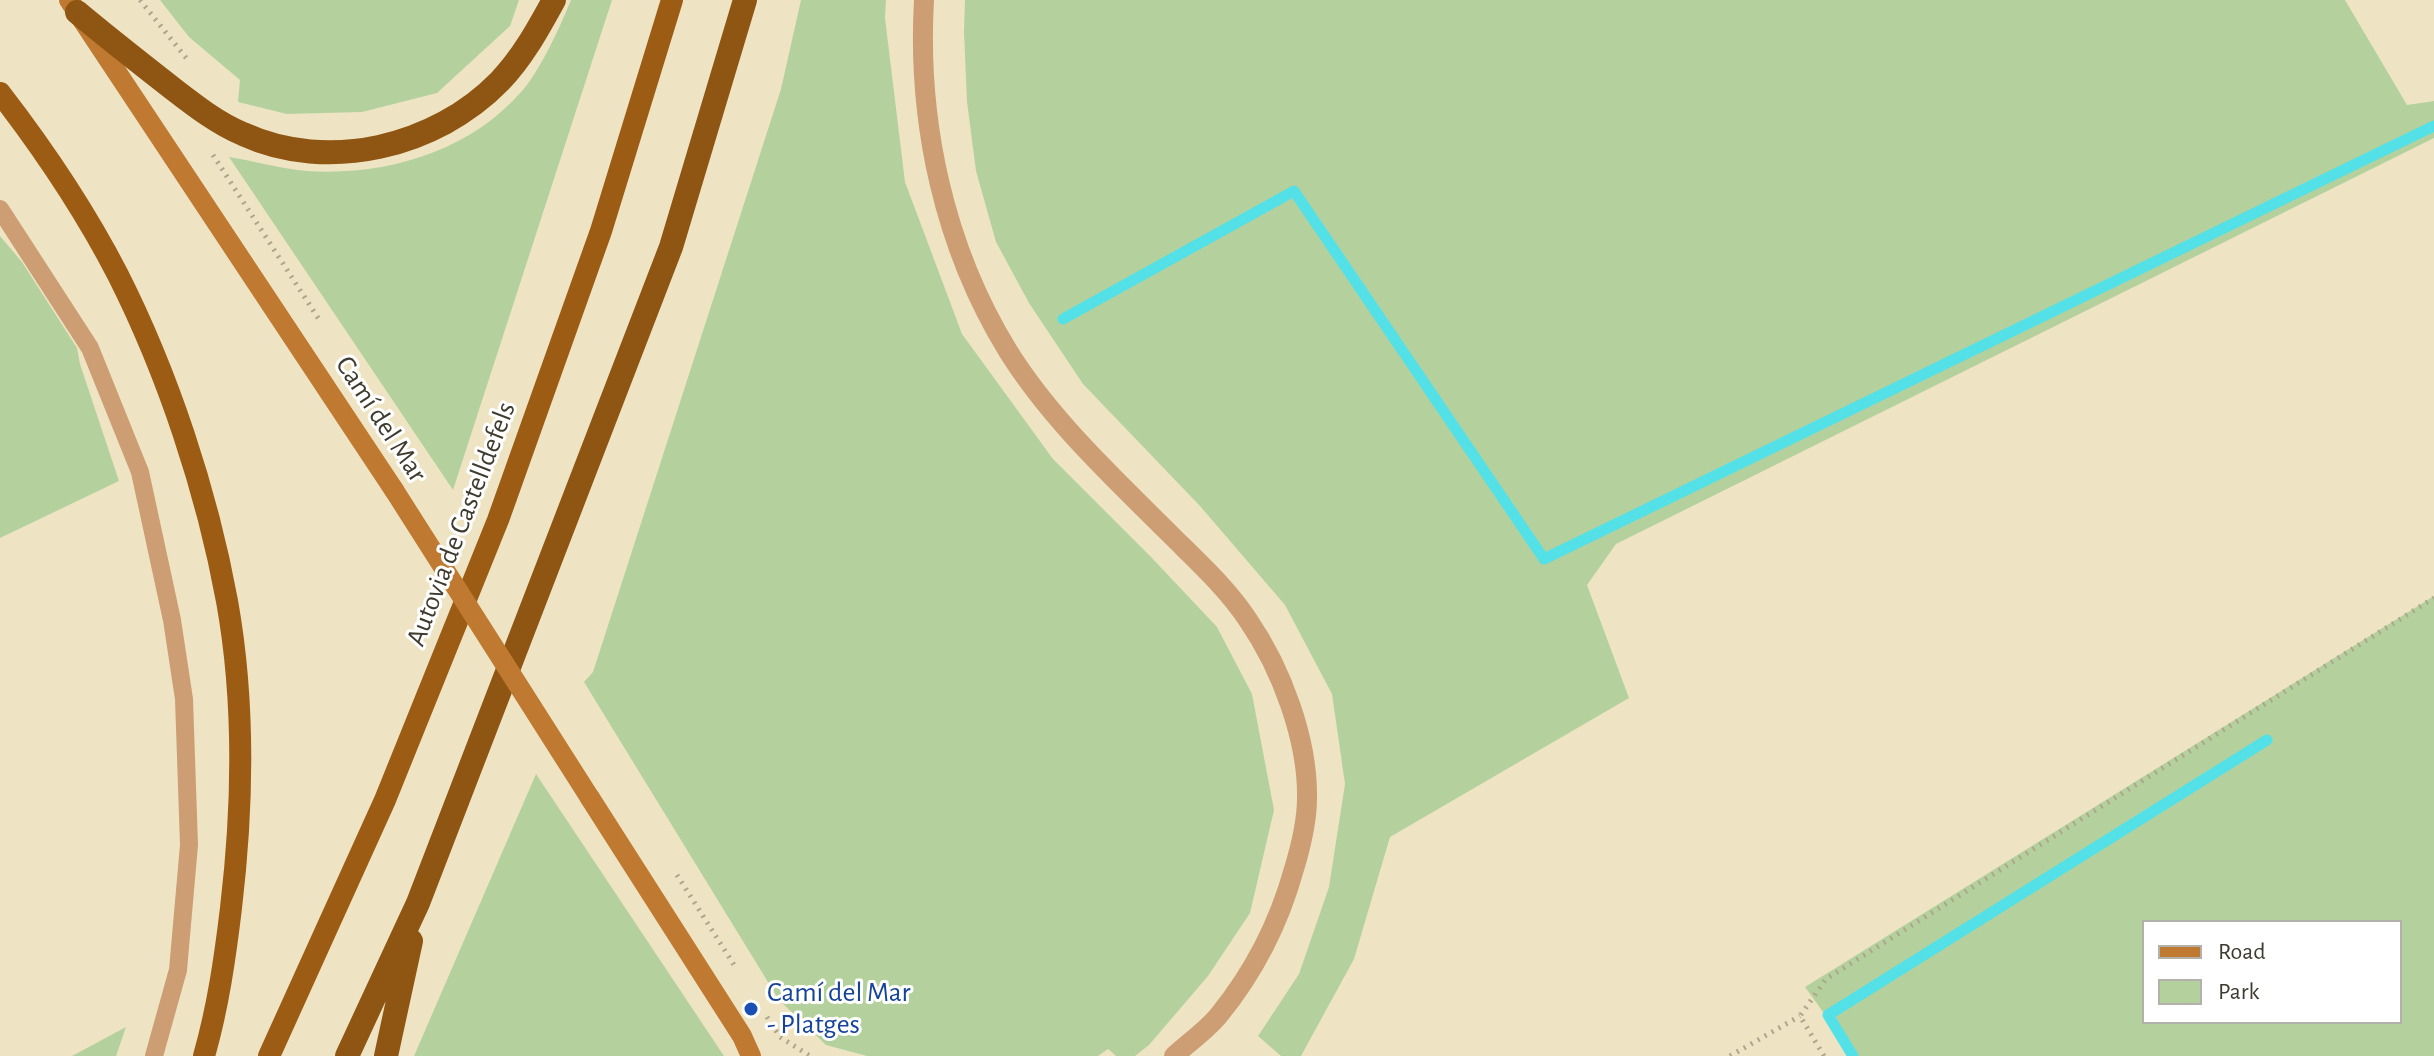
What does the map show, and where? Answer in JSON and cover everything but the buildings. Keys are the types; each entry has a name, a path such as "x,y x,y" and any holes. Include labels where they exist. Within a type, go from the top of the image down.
{"highway":[{"path":"73,6 196,106 242,134 306,152 350,152 413,138 473,105 501,80 531,42 554,0"},
{"name":"Autovia de Castelldefels","path":"269,1056 385,800 498,520 601,231 672,0"},
{"path":"347,1056 418,903 671,247 745,0"},
{"path":"0,93 75,200 119,276 162,373 204,497 227,602 236,685 240,770 237,858 227,946 215,1016 204,1056"},
{"path":"386,1056 418,903"}],"main road":[{"name":"Camí del Mar","path":"73,6 394,490 742,1036 751,1056"},
{"name":"Camí del Mar","path":"742,1036 763,1056"}],"street":[{"path":"924,0 923,71 937,180 965,267 985,310 1009,353 1065,426 1246,617 1265,647 1295,719 1307,796 1303,837 1283,908 1257,960 1218,1017 1174,1056"}],"lane":[{"path":"0,209 90,348 140,472 172,620 184,699 189,845 178,970 154,1056"}],"path":[{"path":"140,0 196,70"},
{"path":"208,147 325,330"},
{"path":"1730,1056 1800,1016 1826,979 2434,598"},
{"path":"697,906 738,972"},
{"path":"763,1011 780,1037 810,1056"},
{"path":"1800,1016 1824,1056"}],"green space":[{"path":"160,0 519,0 510,26 437,93 362,112 287,114 238,102 240,80 189,37"},
{"path":"571,0 612,0 453,490 229,157 297,170 337,172 396,164 452,144 501,112 522,91 543,60"},
{"path":"801,0 886,0 885,18 905,182 962,334 1053,459 1217,627 1252,694 1274,810 1250,913 1208,976 1149,1045 1135,1056 1116,1056 1108,1049 1098,1056 867,1056 826,1045 779,1000 584,682 593,672 781,89"},
{"path":"965,0 2345,0 2407,105 2434,101 2434,138 1616,544 1587,585 1629,698 1390,837 1354,959 1301,1056 1281,1056 1258,1036 1299,974 1329,887 1345,784 1332,694 1285,605 1200,506 1083,384 1029,303 996,242 976,171 967,102"},
{"path":"0,236 22,262 77,348 119,481 0,538"},
{"path":"2434,596 2434,1056 1855,1056 1805,987"},
{"path":"536,774 724,1056 414,1056"},
{"path":"126,1027 116,1056 72,1056"}],"waterway":[{"path":"1063,319 1294,191 1544,559 2434,126"},
{"path":"1853,1056 1828,1015 2267,740"}],"place":[{"name":"Camí del Mar - Platges","path":"751,1009"}]}
